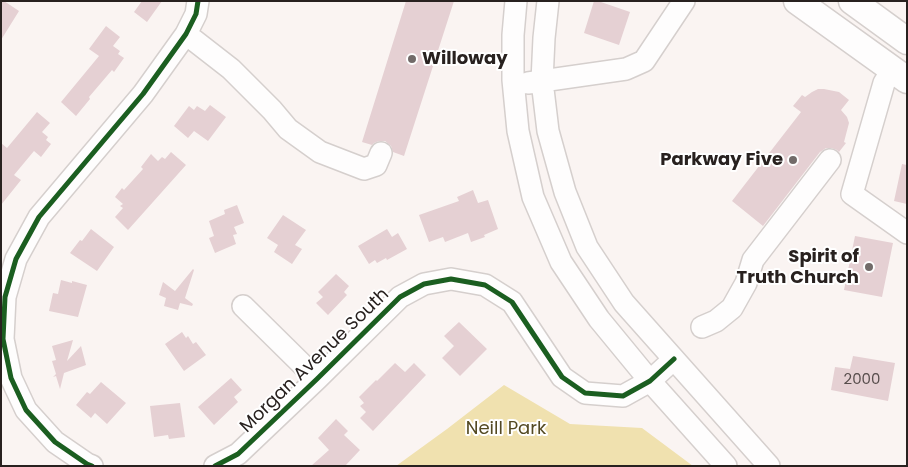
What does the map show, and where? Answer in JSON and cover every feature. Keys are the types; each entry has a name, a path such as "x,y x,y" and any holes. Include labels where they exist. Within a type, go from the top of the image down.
{"main road":[{"path":"797,1 899,75"},
{"path":"852,1 907,41"}],"street":[{"path":"92,466 54,442 26,410 11,378 3,339 5,297 16,259 39,218 143,94 186,34 196,14 198,1"},
{"path":"516,1 513,34 513,84 518,130 533,197 560,262 599,320 650,381 726,466"},
{"path":"548,1 542,81 548,131 565,192 587,247 624,303 769,466"},
{"path":"513,84 626,69 644,61 678,3"},
{"path":"186,34 232,68 288,128 320,152 364,169 376,165 381,153"},
{"path":"899,75 884,83 852,194 907,233"},
{"path":"702,327 716,321 732,308 746,283 753,260 830,160"},
{"name":"Morgan Avenue South","path":"215,466 238,454 400,297 424,284 451,279 485,285 512,302 562,376 584,394 623,396 650,381 674,359"},
{"path":"244,306 317,379"}],"green space":[{"name":"Neill Park","path":"504,385 570,424 642,428 693,466 396,466"}],"building":[{"path":"1,1 19,11 1,40"},
{"path":"142,1 162,1 147,22 134,12"},
{"name":"Willoway","path":"406,1 454,1 404,156 393,152 391,146 385,141 379,141 372,145 362,142"},
{"path":"594,1 630,12 619,45 584,33"},
{"path":"106,26 120,37 113,46 120,51 118,54 124,58 114,72 112,70 89,97 90,99 76,116 61,102 99,56 89,49"},
{"name":"Parkway Five","path":"818,89 839,92 849,100 841,110 849,123 844,142 846,143 839,152 826,148 820,152 763,226 732,201 801,112 793,106 802,95 805,97"},
{"path":"210,105 226,117 208,141 194,131 188,138 174,126 189,106 194,110 197,106 205,111"},
{"path":"37,112 50,123 42,132 48,137 46,140 51,144 41,157 34,151 14,175 21,180 1,205 1,143 7,148"},
{"path":"171,152 186,165 128,230 115,217 123,208 120,206 123,204 115,197 143,169 141,167 151,154 158,161 162,157 165,159"},
{"path":"902,164 907,165 907,204 894,201"},
{"path":"473,190 478,203 488,200 498,229 484,235 485,237 471,242 468,233 445,242 443,237 429,242 419,215 459,201 457,197"},
{"path":"237,205 244,223 234,227 237,234 233,235 236,244 215,253 209,238 214,236 209,221 225,214 224,210"},
{"path":"283,215 306,230 295,245 302,249 292,264 274,252 278,245 267,238"},
{"path":"91,229 114,247 97,271 70,253"},
{"path":"387,229 392,237 398,233 407,249 387,260 386,258 377,263 375,260 369,264 358,246"},
{"name":"Spirit of Truth Church","path":"855,236 893,243 882,297 844,290"},
{"path":"193,269 185,298 193,304 192,306 180,303 178,310 164,306 166,298 159,295 163,282 175,291"},
{"path":"336,274 349,286 344,292 347,295 328,315 316,303 323,297 318,292"},
{"path":"61,280 87,285 78,317 49,311 53,293 58,294"},
{"path":"459,322 487,349 460,376 442,358 454,346 444,336"},
{"path":"182,332 186,338 188,336 193,344 196,342 206,355 184,371 165,344"},
{"path":"73,340 67,361 81,346 86,365 64,373 60,389 56,376 53,377 56,374 52,361 56,360 52,346"},
{"path":"853,356 895,363 888,401 831,390 835,367 850,369"},
{"path":"395,363 405,372 414,363 426,375 373,431 360,418 366,412 360,406 364,403 359,397"},
{"path":"231,378 242,390 234,397 238,402 214,425 198,407"},
{"path":"101,382 126,403 107,424 95,413 91,418 76,405 87,392 90,394"},
{"path":"180,403 185,437 169,439 168,435 154,437 150,406"},
{"path":"336,419 348,431 344,435 360,450 345,466 311,466 329,450 318,438"}],"cycle path":[{"path":"92,466 55,442 26,410 11,378 3,339 5,297 16,259 39,217 143,94 186,34 196,14 198,1"},
{"path":"215,466 238,454 400,297 424,284 451,279 485,285 512,302 562,377 585,393 623,396 650,381 674,359"}],"place":[{"name":"Willoway","path":"412,59"},
{"name":"Parkway Five","path":"793,160"},
{"name":"Spirit of Truth Church","path":"869,267"}]}
